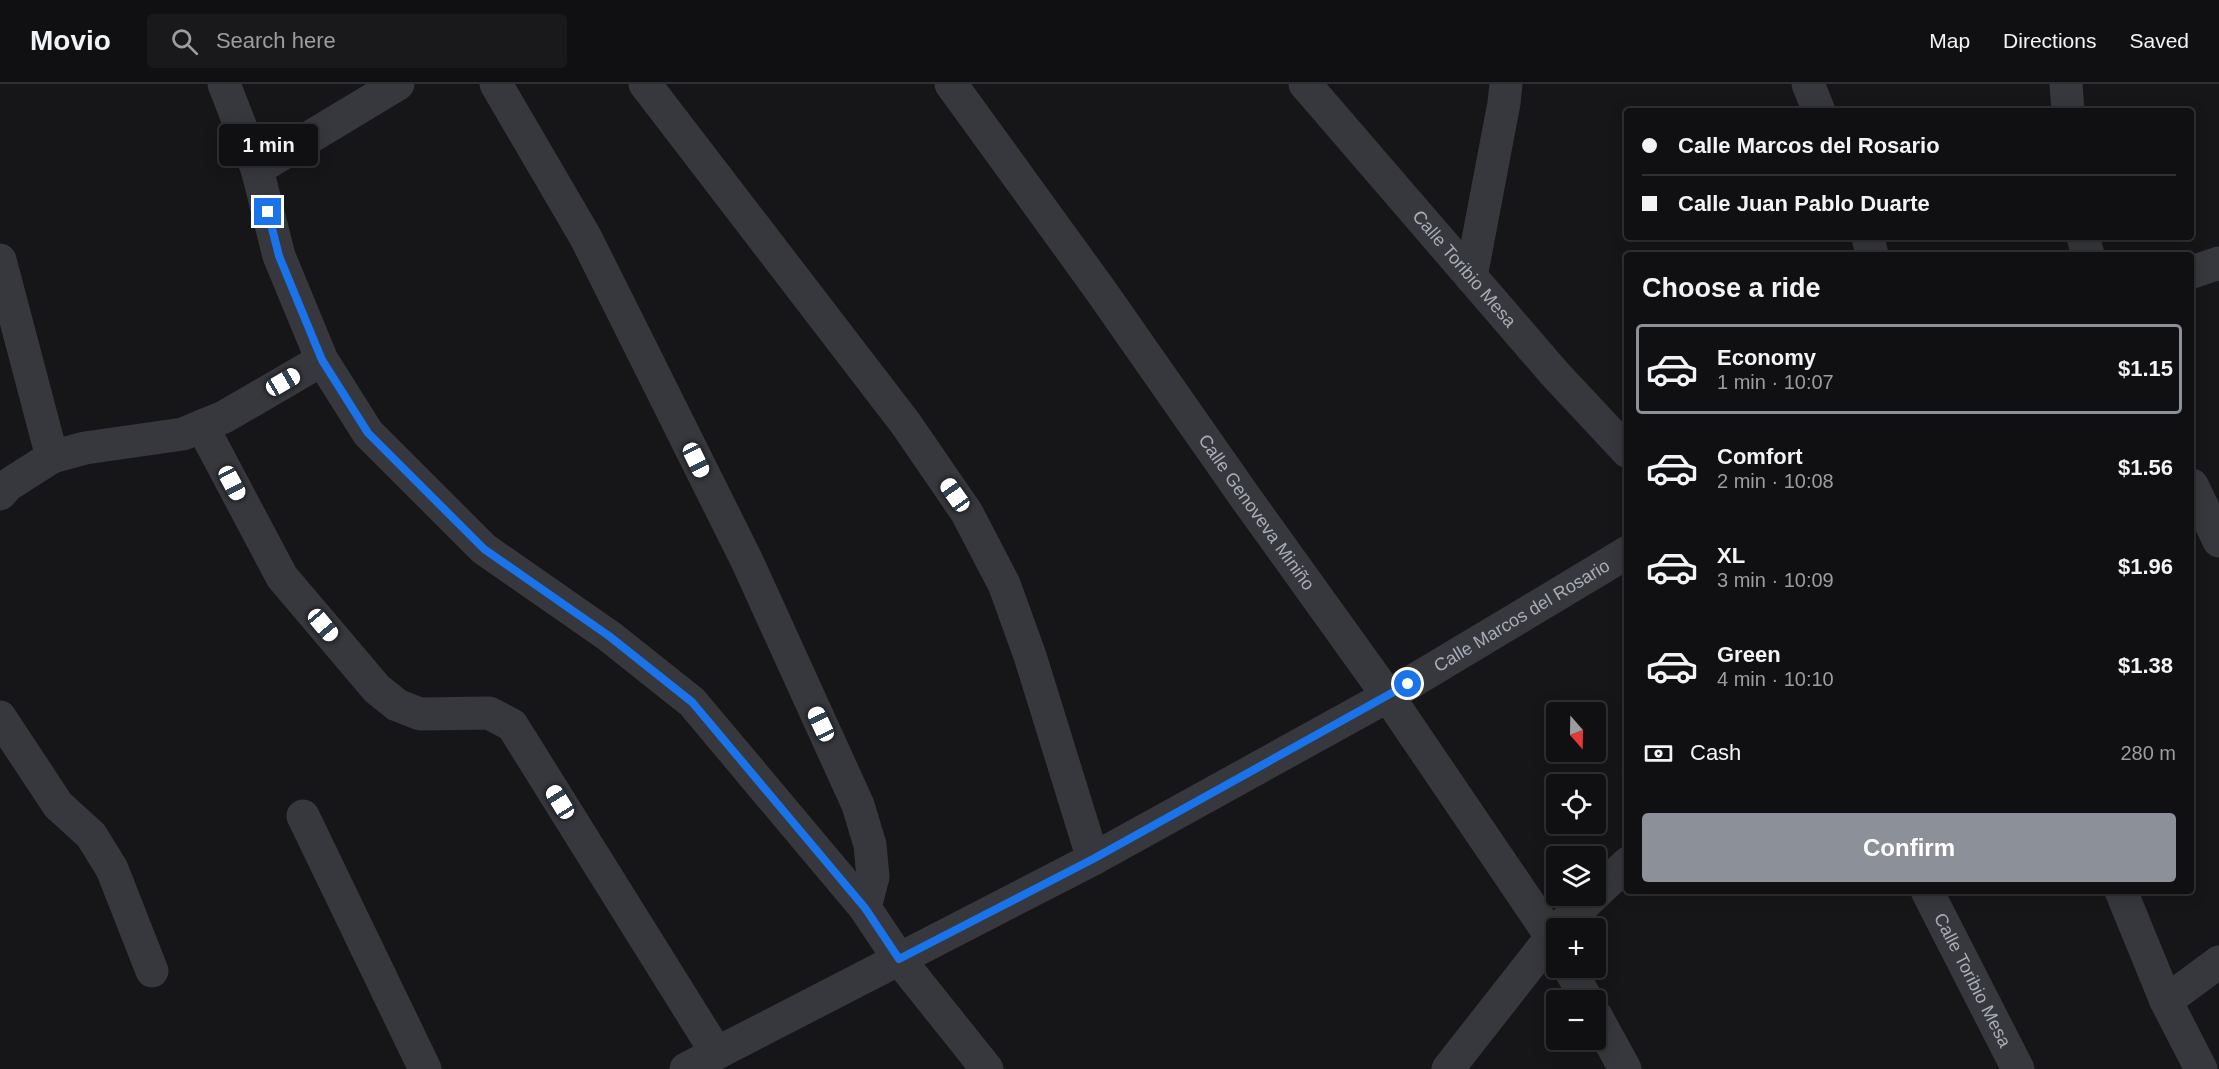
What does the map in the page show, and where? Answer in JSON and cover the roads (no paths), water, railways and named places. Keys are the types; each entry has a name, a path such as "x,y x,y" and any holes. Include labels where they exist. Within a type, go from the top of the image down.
{"street":[{"path":"224,84 257,168 279,256 322,360 368,433 484,549 609,636 692,702 865,908 899,959 987,1069"},
{"path":"257,168 398,84"},
{"path":"496,84 596,259 747,561 858,805 870,845 873,877 865,908"},
{"path":"645,84 906,424 967,513 1004,584 1030,656 1093,859"},
{"name":"Calle Genoveva Miniño","path":"951,84 1101,291 1546,921"},
{"name":"Calle Toribio Mesa","path":"1305,84 1555,374 1624,449"},
{"path":"1471,277 1506,84"},
{"path":"1808,84 1818,108"},
{"path":"2066,84 2068,108"},
{"path":"0,260 52,457"},
{"path":"2194,271 2219,263"},
{"path":"0,495 8,484 52,457 84,448 183,434 224,417 322,360"},
{"path":"202,426 282,577 376,689 397,705 420,714 489,713 512,725 716,1052"},
{"path":"2194,488 2219,541"},
{"name":"Calle Marcos del Rosario","path":"686,1069 1093,859 1388,696 1624,554"},
{"path":"0,717 58,806 91,836 112,869 152,971"},
{"path":"303,816 426,1069"},
{"path":"1606,884 1624,867"},
{"name":"Calle Toribio Mesa","path":"1929,894 2018,1069"},
{"path":"2122,894 2166,1001 2198,1068"},
{"path":"1572,918 1584,906"},
{"path":"1448,1069 1546,947"},
{"path":"2166,1001 2219,962"},
{"path":"1606,1034 1625,1069"}]}
